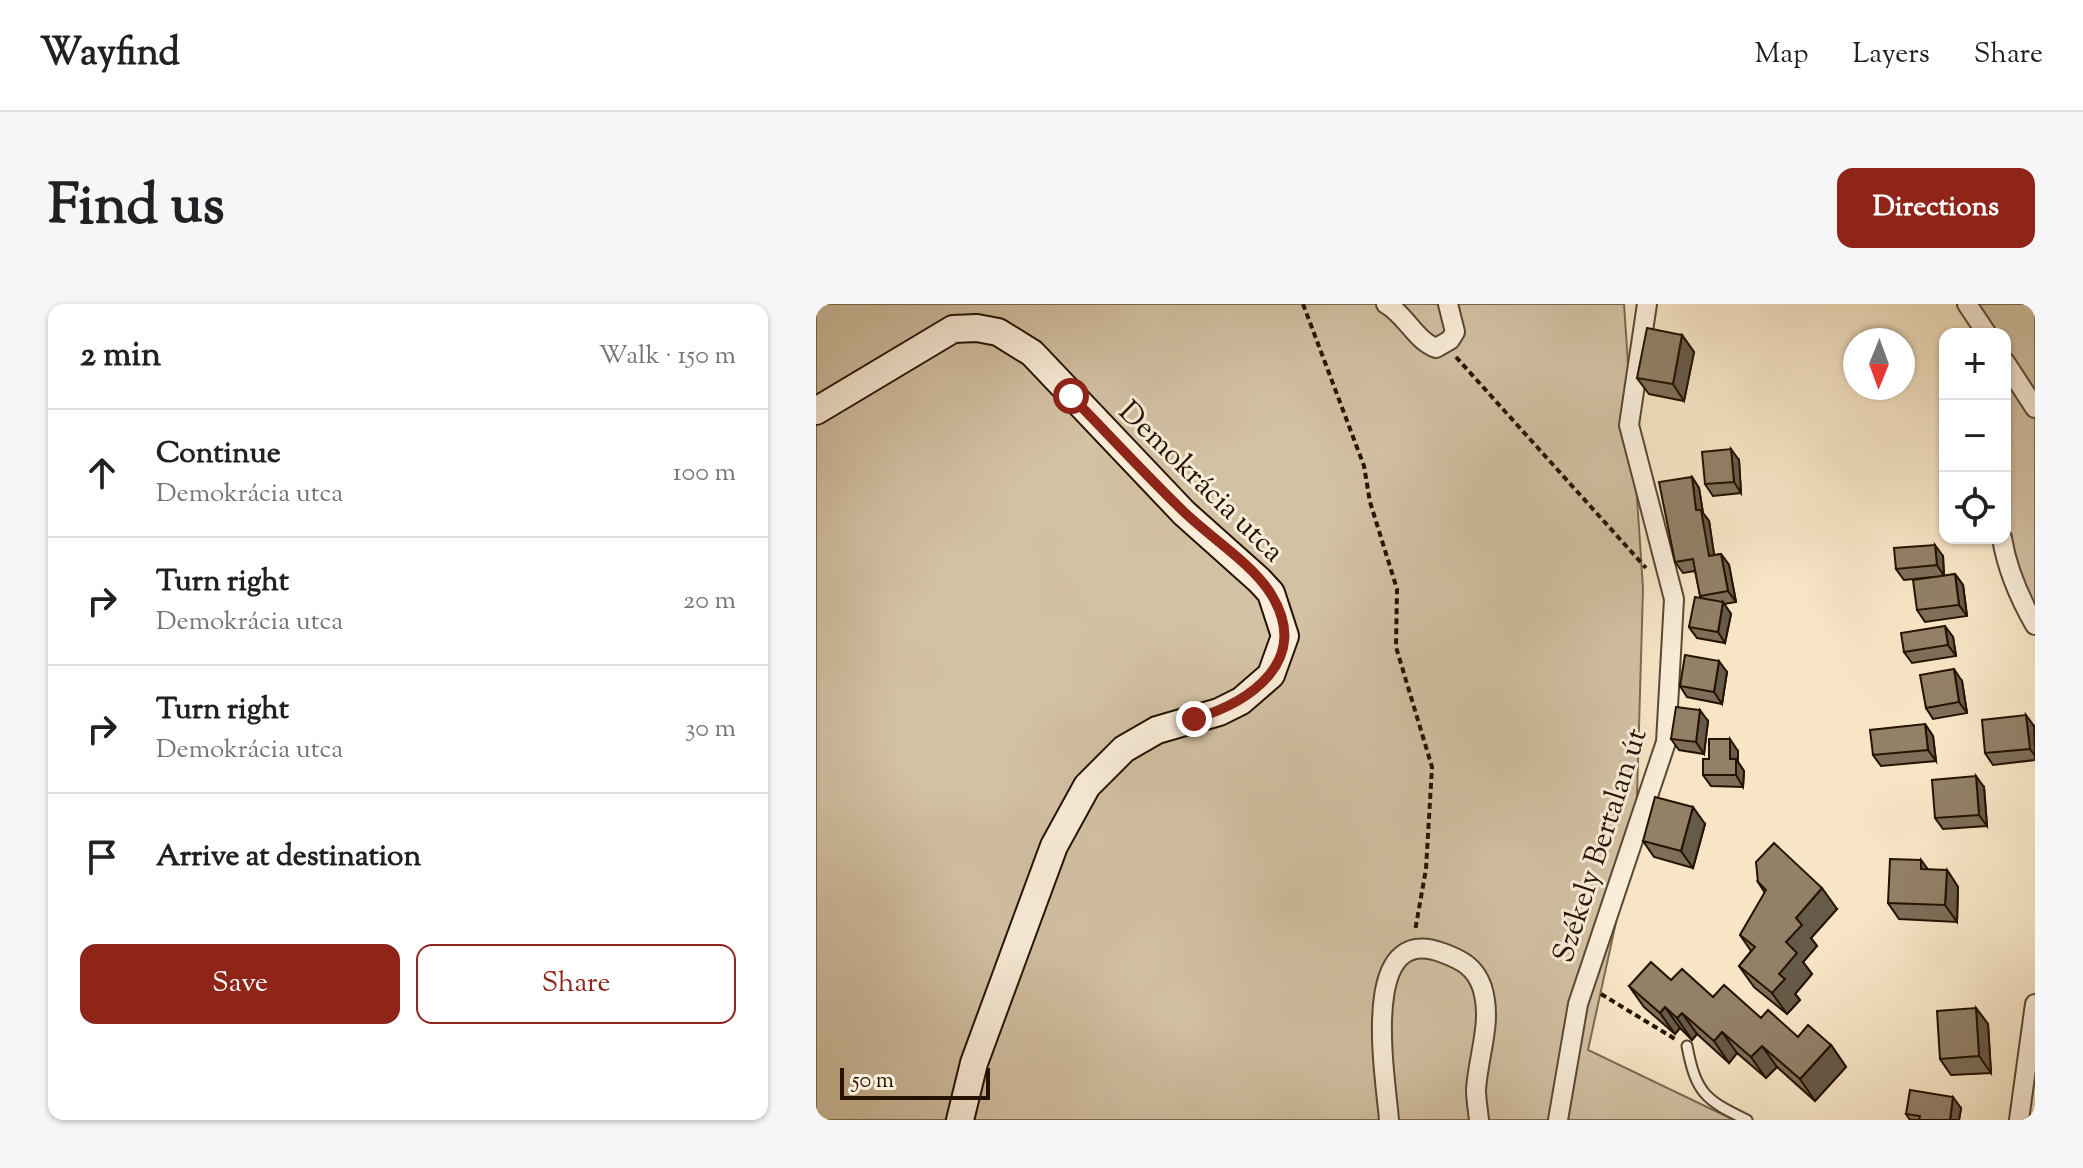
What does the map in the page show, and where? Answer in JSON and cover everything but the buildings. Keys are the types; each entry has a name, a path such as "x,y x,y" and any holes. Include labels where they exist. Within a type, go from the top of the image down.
{"street":[{"path":"1386,304 1415,328 1428,345 1436,348 1455,332 1448,304"},
{"name":"Székely Bertalan út","path":"1558,1120 1570,1047 1585,984 1666,742 1674,599 1629,425 1647,304"},
{"path":"1967,304 1983,328"},
{"name":"Demokrácia utca","path":"816,411 953,329 977,328 998,332 1032,353 1184,513 1259,580 1271,593 1285,636 1271,675 1241,701 1219,712 1157,730 1124,749 1087,786 1054,846 974,1063 960,1120"},
{"path":"2011,371 2035,408"},
{"path":"2004,544 2014,585 2035,625"},
{"path":"1389,1120 1381,1005 1389,970 1396,960 1412,952 1435,950 1463,960 1482,987 1485,1034 1476,1091 1479,1120"},
{"path":"2019,1120 2035,1004"}],"lane":[{"path":"1687,1046 1694,1082 1710,1102 1747,1120"}],"path":[{"path":"1303,304 1364,466 1370,502 1397,589 1396,647 1432,767 1426,869 1412,952"},
{"path":"1444,344 1674,599"},
{"path":"1585,984 1687,1046"}],"shaded area":[{"path":"816,304 1624,304 1643,588 1636,831 1588,1050 1734,1120 816,1120"},
{"path":"1967,304 2035,304 2035,618 2007,544 2011,544 2011,328 1983,328"}],"route":[{"path":"1071,396 1184,513 1259,580 1271,593 1280,615 1285,636 1271,675 1241,701 1219,712 1194,719"}]}
